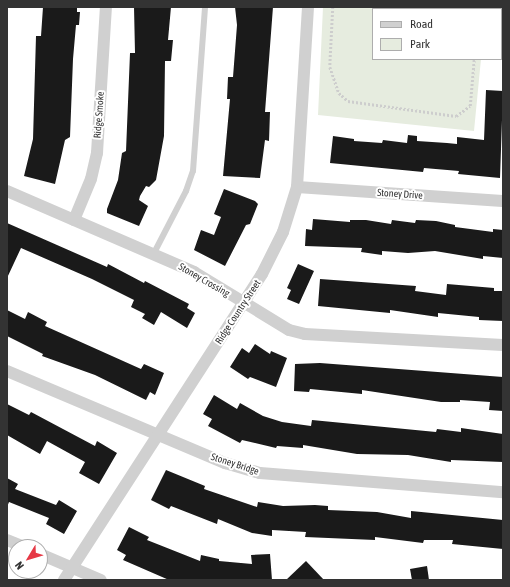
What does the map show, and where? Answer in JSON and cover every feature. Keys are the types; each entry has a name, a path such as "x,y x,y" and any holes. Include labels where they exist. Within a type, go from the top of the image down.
{"street":[{"name":"Ridge Smoke","path":"74,220 91,179 97,153 106,7"},
{"name":"Ridge Country Street","path":"64,580 243,304 275,249 291,213 297,187 308,7"},
{"name":"Stoney Drive","path":"297,187 503,201"},
{"name":"Stoney Crossing","path":"7,191 154,253 194,272 278,325 305,334 503,345"},
{"name":"Stoney Bridge","path":"7,371 225,463 260,473 503,492"},
{"path":"48,557 101,580"}],"lane":[{"path":"154,253 186,192 193,171 205,7"}],"path":[{"path":"333,7 330,67 339,93 348,101 456,116 470,106 474,60"}],"green space":[{"path":"323,7 486,7 372,8 372,60 481,60 474,131 318,115"}],"building":[{"path":"43,7 77,7 77,12 80,12 79,25 76,25 73,59 70,137 65,140 55,184 24,176 33,139 36,36 41,36"},
{"path":"134,7 171,7 168,40 173,40 171,61 165,61 164,136 156,180 149,187 146,186 140,196 139,200 148,206 139,226 107,213 107,209 118,180 122,153 126,151 130,53 135,53"},
{"path":"235,7 273,7 265,112 270,112 269,141 265,140 260,178 223,176 230,99 227,99 228,77 233,77 237,25"},
{"path":"486,90 503,91 500,178 458,174 459,171 424,168 423,172 330,163 333,136 354,139 354,141 382,143 383,140 407,143 408,135 417,136 417,141 457,144 457,137 484,140"},
{"path":"224,189 255,201 258,204 250,224 246,225 225,266 194,250 201,230 214,235 221,217 214,214"},
{"path":"313,219 350,222 350,220 366,220 391,224 392,220 415,223 416,220 436,221 455,225 455,227 493,232 493,229 503,230 503,258 483,256 483,259 435,251 408,253 382,251 382,255 361,252 362,248 305,246 306,229 312,230"},
{"path":"7,223 107,267 108,264 144,283 145,281 189,304 187,308 195,313 187,328 161,312 154,325 142,318 145,314 131,307 134,300 92,279 21,248 7,278"},
{"path":"298,264 314,271 299,304 287,299 291,290 287,288"},
{"path":"320,279 416,286 415,291 446,295 447,284 494,288 494,291 503,291 503,321 479,320 479,317 438,313 438,317 390,310 390,313 318,306"},
{"path":"7,310 25,319 28,312 47,322 45,326 141,369 144,364 164,373 155,395 150,392 146,400 95,375 42,356 43,354 7,336"},
{"path":"255,344 270,354 271,351 287,358 276,387 250,377 248,379 230,367 242,348 249,353"},
{"path":"320,363 503,377 503,411 489,410 490,402 460,400 460,402 441,402 362,390 362,394 310,389 309,392 294,391 295,364"},
{"path":"214,395 237,409 240,403 263,416 282,422 311,426 312,420 436,432 437,429 461,432 461,428 503,434 503,462 451,460 451,462 408,455 357,454 303,445 303,448 277,446 276,448 242,440 240,443 208,426 212,419 203,414"},
{"path":"7,404 29,415 31,412 95,446 97,441 117,453 99,484 79,473 85,462 47,441 40,454 7,435"},
{"path":"166,470 205,486 204,489 257,507 258,502 283,506 315,505 328,506 328,510 377,512 411,518 411,511 503,520 503,549 452,544 453,540 424,540 423,543 375,537 375,540 305,537 306,532 272,530 272,536 252,533 218,519 217,524 171,506 169,509 151,500"},
{"path":"7,478 18,484 15,489 56,505 59,500 77,511 64,534 46,524 49,518 9,502 7,507"},
{"path":"129,527 149,537 147,540 200,561 201,555 219,559 219,561 252,564 251,555 270,554 272,580 169,580 123,560 126,555 117,550"},
{"path":"306,561 324,580 286,580"},
{"path":"427,566 429,580 412,580 410,569"}]}
